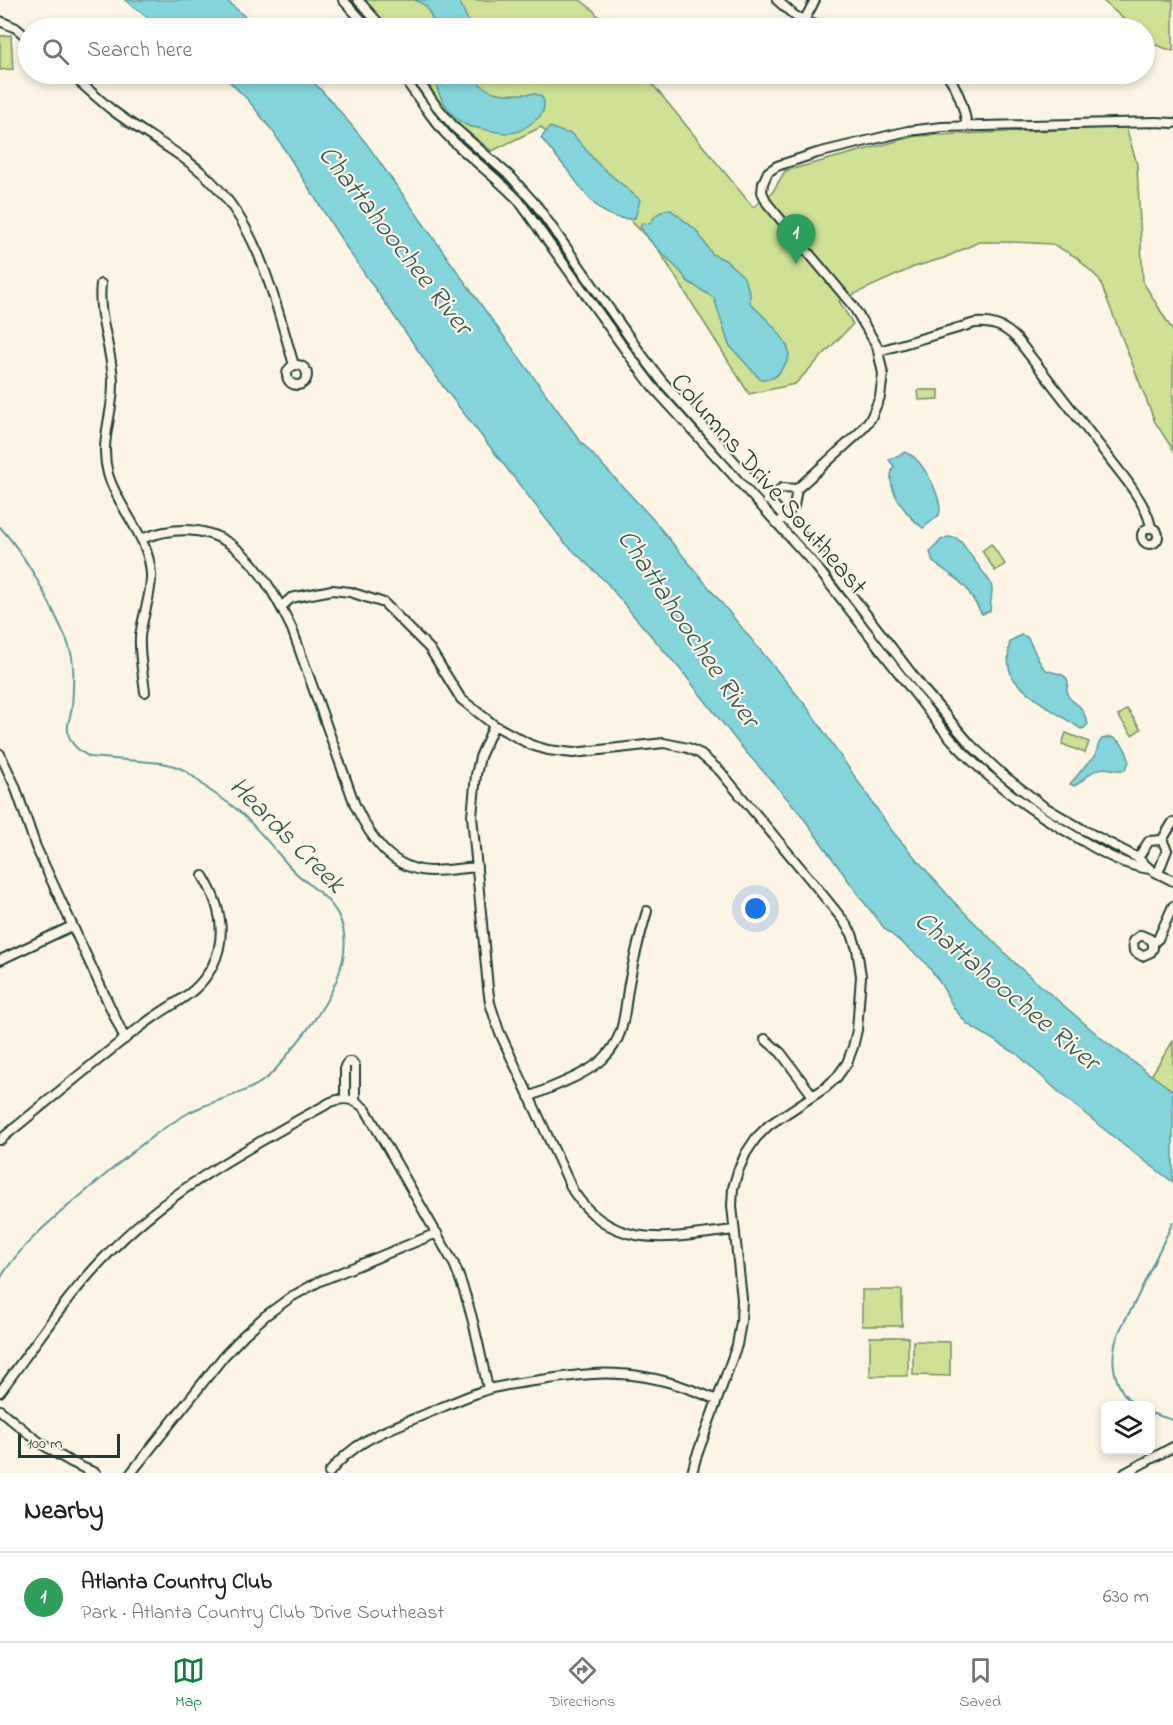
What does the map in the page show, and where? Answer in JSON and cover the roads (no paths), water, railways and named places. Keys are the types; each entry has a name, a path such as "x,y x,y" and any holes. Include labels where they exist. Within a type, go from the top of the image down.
{"street":[{"path":"343,0 360,18"},
{"path":"358,0 374,18"},
{"path":"777,0 786,10 799,18"},
{"path":"806,18 815,0"},
{"path":"0,21 18,30"},
{"path":"82,84 112,109 209,179 236,212 257,248 265,268 294,365"},
{"name":"Columns Drive Southeast","path":"408,84 434,121 519,201 646,378 815,565 949,737 983,772 1025,806 1072,835 1134,867 1154,871"},
{"name":"Columns Drive Southeast","path":"421,84 455,128 525,191 661,380 833,571 924,690 986,759 1043,806 1082,830 1138,858 1154,871 1173,881"},
{"path":"954,84 965,113 967,126"},
{"path":"778,523 794,506 797,489 859,432 874,413 883,382 879,351 854,306 766,203 762,192 764,179 771,170 786,162 917,129 967,126 1173,123"},
{"path":"100,284 100,301 113,384 105,437 105,461 112,487 141,538 151,574 140,638 146,692"},
{"path":"879,351 975,323 992,323 1005,328 1017,339 1133,489 1150,520 1151,528"},
{"path":"761,506 782,488 797,489"},
{"path":"141,538 158,532 178,529 197,531 221,538 249,560 281,607 301,652 355,805 373,837 396,862 412,868 434,871 477,867"},
{"path":"281,607 291,598 332,590 350,592 384,603 430,649 461,699 494,725 531,745 563,753 653,743 674,744 699,753 720,771 843,920 852,934 858,949 861,976 857,1030 847,1063 825,1089 769,1125 756,1138 738,1171 733,1188 732,1206 742,1299 741,1322 737,1345 696,1458 693,1473"},
{"path":"494,725 480,758 473,789 472,816 490,1003 499,1031 573,1191 586,1208 602,1221 626,1233 650,1238 734,1230"},
{"path":"1,760 15,786 36,847 125,1039"},
{"path":"1162,840 1173,822"},
{"path":"1138,858 1149,841 1162,840"},
{"path":"1154,871 1167,850 1162,840"},
{"path":"0,1140 125,1039 192,993 203,981 212,966 219,944 220,920 215,899 204,876"},
{"path":"1153,943 1158,939 1173,906"},
{"path":"529,1097 591,1068 614,1047 624,1023 630,976 647,911"},
{"path":"0,960 72,926"},
{"path":"765,1039 781,1053 813,1096"},
{"path":"345,1098 345,1066 348,1062 352,1062 355,1066 355,1101"},
{"path":"0,1392 72,1293 139,1224 179,1192 224,1162 331,1102 345,1098 355,1101 366,1110 454,1264 465,1293 488,1389"},
{"path":"131,1473 224,1356 265,1316 320,1281 437,1233"},
{"path":"329,1473 343,1457 380,1432 488,1389 586,1374 618,1373 667,1381 691,1388 717,1400"},
{"path":"0,1410 32,1437 58,1454 96,1473"},
{"path":"1125,1473 1173,1447"}],"water":[{"path":"125,0 226,0 247,18 148,18"},
{"path":"415,0 459,0 467,18 432,18 426,6"},
{"name":"Chattahoochee River","path":"232,84 315,84 333,103 366,143 581,442 651,517 807,707 892,831 953,901 1018,966 1106,1042 1173,1091 1173,1182 1061,1094 1017,1054 967,1024 925,962 885,929 799,812 739,744 685,675 606,582 564,542 445,389 348,250 274,133 249,101"},
{"path":"436,84 480,84 495,92 536,94 543,100 543,110 536,120 515,132 499,132 468,126 452,114"},
{"path":"550,127 570,133 575,137 597,163 640,200 635,218 623,219 613,216 596,206 541,138"},
{"path":"665,210 671,210 696,230 712,254 725,260 743,276 750,293 750,303 774,327 788,349 788,360 776,376 760,379 729,345 714,298 687,281 640,227 642,223 650,224 656,215"},
{"path":"905,452 914,457 923,468 933,484 939,501 939,515 923,528 901,505 891,483 894,466 889,460"},
{"path":"948,537 956,538 961,542 991,583 990,611 982,614 967,589 933,562 930,552 941,540"},
{"path":"1021,635 1027,637 1045,669 1066,678 1068,695 1080,707 1088,724 1084,728 1081,729 1026,692 1013,678 1008,664 1010,641"},
{"path":"1111,737 1119,741 1126,750 1129,762 1125,770 1099,769 1074,786 1070,784 1095,756 1102,739"}],"waterway":[{"name":"Heards Creek","path":"0,527 32,572 70,648 73,681 68,731 74,745 90,757 162,763 188,772 241,813 290,867 330,903 340,919 344,936 344,953 333,988 313,1021 271,1074 240,1093 190,1112 151,1137 42,1229 19,1253 0,1279"},
{"path":"1130,1401 1117,1381 1113,1361 1116,1340 1173,1222"},
{"path":"1155,1415 1173,1420"}],"place":[{"name":"Atlanta Country Club","path":"796,264"}]}
